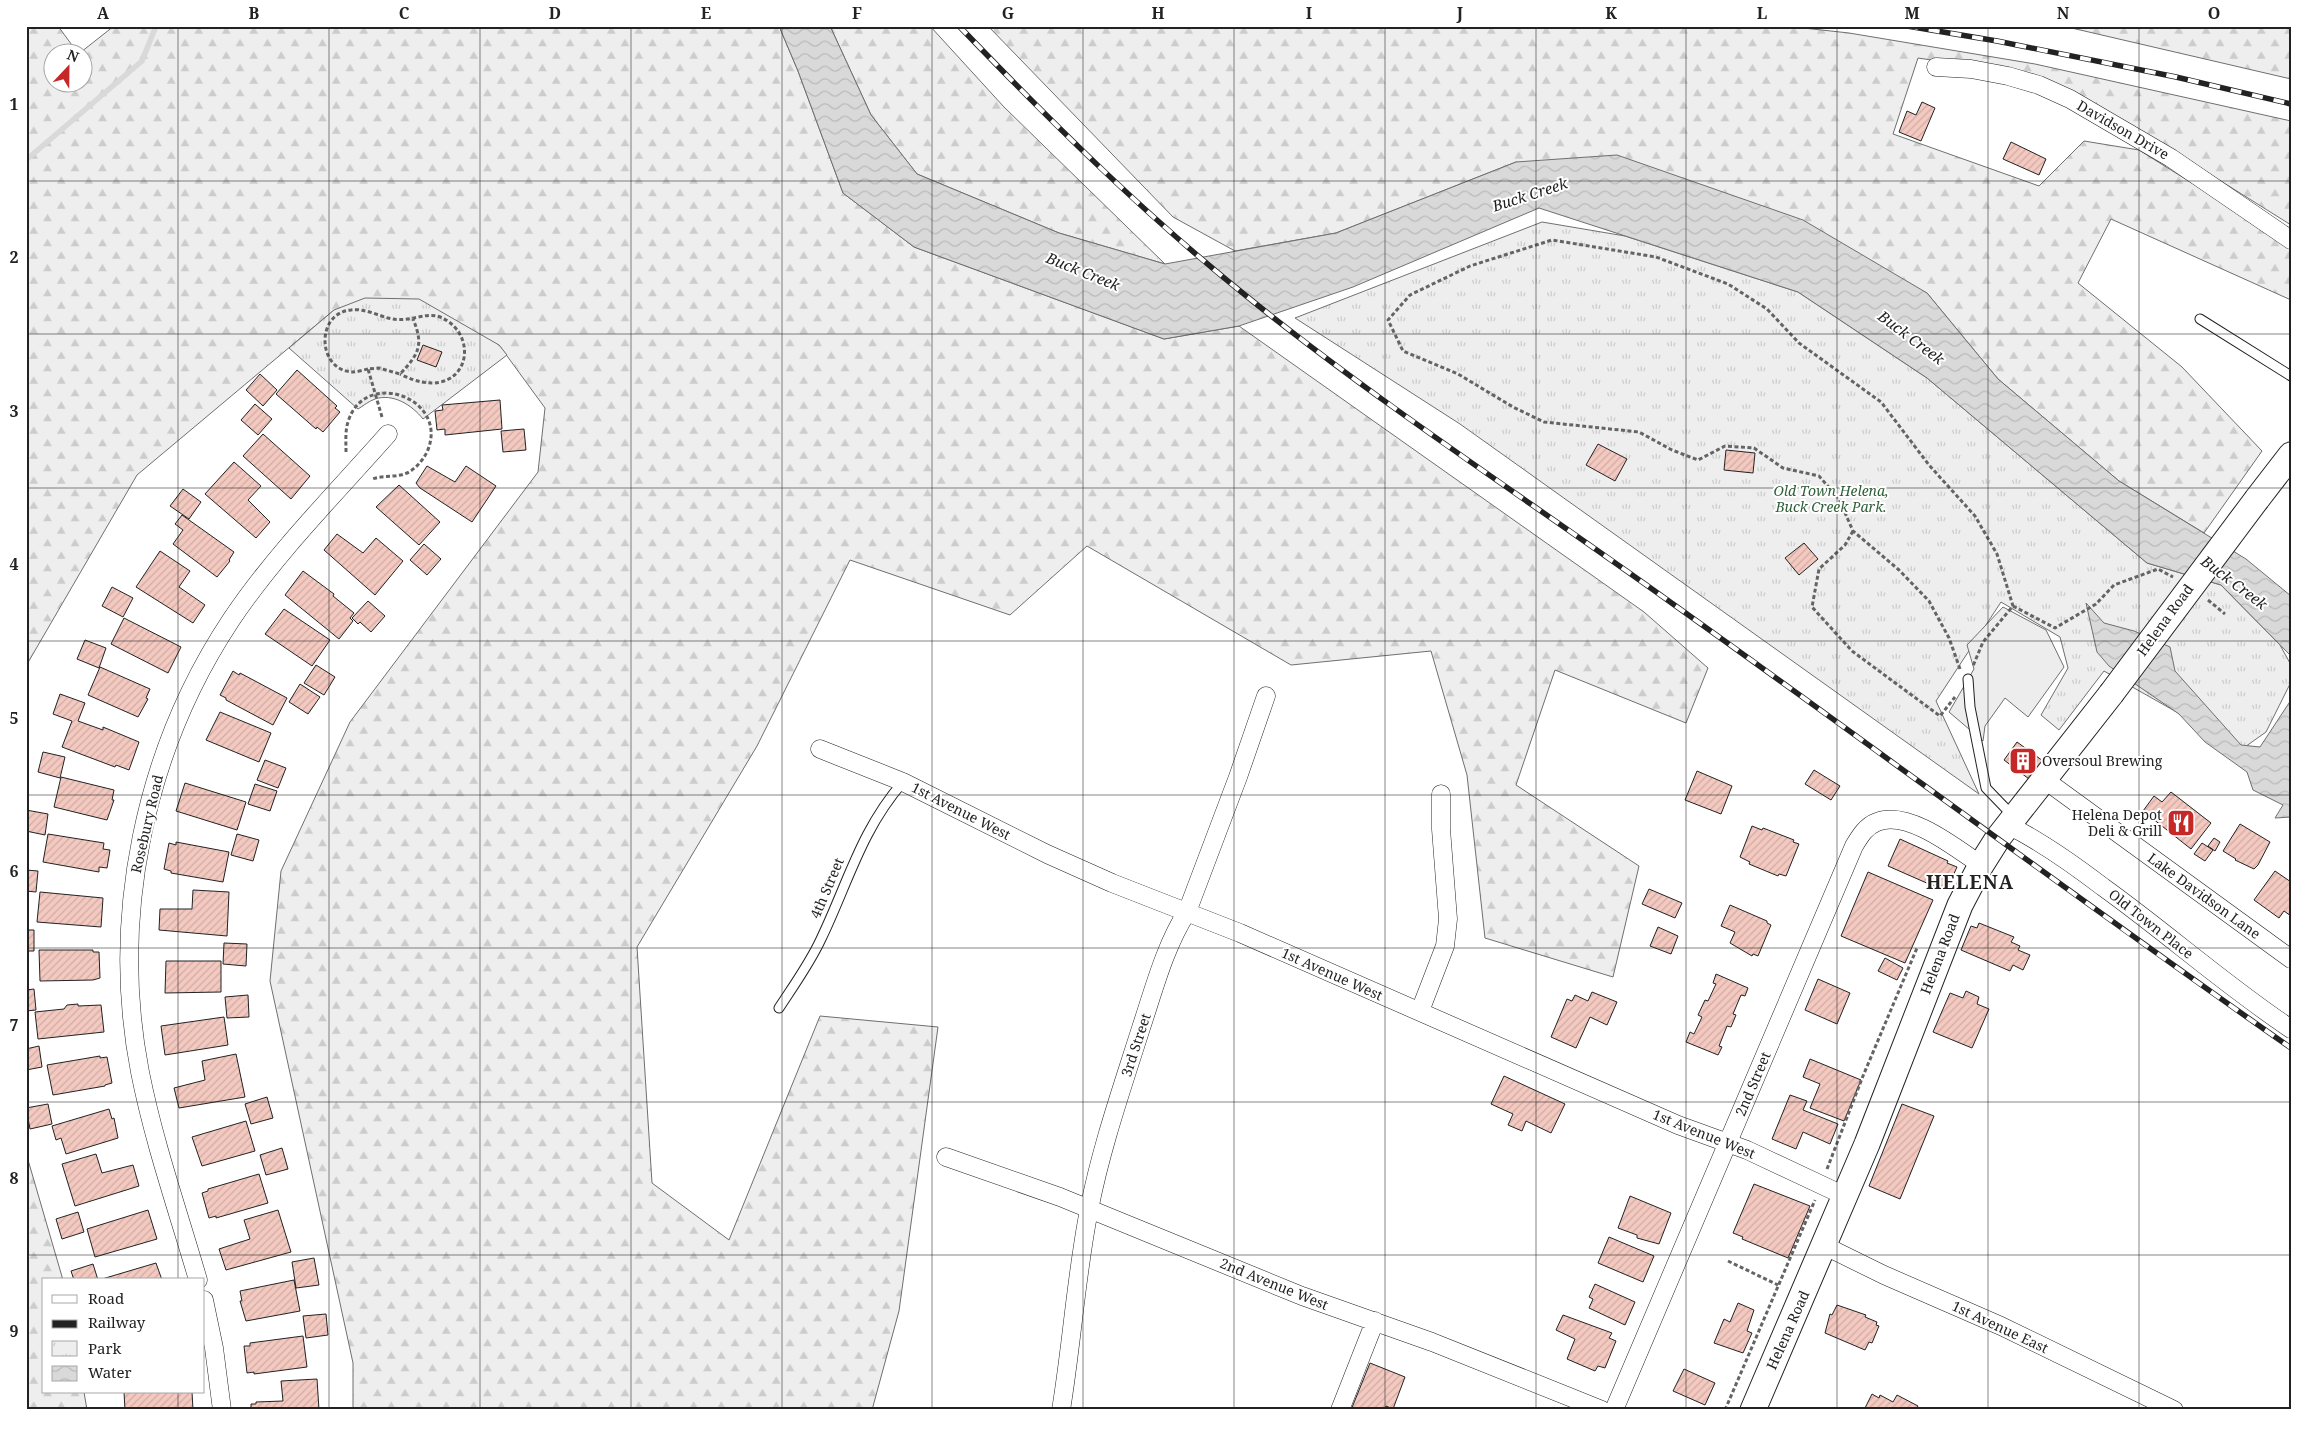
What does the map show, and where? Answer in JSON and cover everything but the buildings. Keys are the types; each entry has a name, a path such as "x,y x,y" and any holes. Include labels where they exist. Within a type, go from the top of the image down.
{"main road":[{"name":"Helena Road","path":"1753,1410 1825,1246 1960,905 1981,865 2011,821 2111,694 2291,455"}],"street":[{"name":"Davidson Drive","path":"1936,67 1971,69 2008,76 2070,99 2171,158 2291,240"},
{"name":"Rosebury Road","path":"197,1278 153,1128 135,1037 129,966 130,925 135,873 148,808 162,762 182,710 204,665 232,619 259,582 388,434"},
{"name":"3rd Street","path":"1062,1410 1076,1286 1089,1209 1108,1132 1152,996 1177,927 1186,912 1238,777 1266,696"},
{"name":"1st Avenue West","path":"820,749 903,782 1055,858 1112,883 1186,912 1420,1011 1660,1117 1748,1150 1845,1196"},
{"name":"Lake Davidson Lane","path":"2045,780 2291,960"},
{"path":"1420,1011 1445,946 1448,919 1441,829 1441,794"},
{"name":"2nd Street","path":"1614,1410 1854,846 1868,827 1878,821 1889,819 1918,826 1981,865"},
{"name":"Old Town Place","path":"2011,821 2074,865 2232,988 2291,1029"},
{"name":"2nd Avenue West","path":"946,1157 1000,1175 1089,1209 1302,1296 1375,1321 1602,1410"},
{"name":"1st Avenue East","path":"1825,1246 1884,1275 2001,1326 2174,1410"},
{"path":"205,1305 214,1348 222,1410"},
{"path":"1340,1410 1375,1321"}],"lane":[{"path":"2200,319 2291,376"},
{"path":"1968,679 1970,707 1986,788 2011,821"},
{"name":"4th Street","path":"779,1008 821,940 872,822 903,782"}],"path":[{"path":"1968,679 1961,672 1949,638 1929,601 1899,570 1853,531 1838,499 1819,476 1783,468 1754,448 1725,446 1698,460 1672,450 1639,432 1544,422 1513,407 1458,374 1403,351 1388,320 1410,295 1444,278 1470,266 1552,240 1656,257 1728,284 1767,309 1799,343 1881,402 1929,465 1975,516 1997,554 2013,606 2055,628 2096,604 2114,585 2158,569"},
{"path":"349,310 359,310 402,321 413,319 428,315 440,317 458,330 463,340 462,365 448,381 426,384 384,369 352,372 339,368 330,359 324,347 324,334 329,324 337,315 349,310"},
{"path":"400,374 417,355 419,343 413,319"},
{"path":"368,369 374,394 388,434"},
{"path":"344,458 349,417 358,404 374,394 385,393 407,397 423,410 432,432 430,445 425,455 414,468 398,476 374,478 366,484"},
{"path":"1853,531 1845,545 1819,569 1812,606 1852,651 1940,716 1968,679 1983,642 2013,606"},
{"path":"1725,1410 1821,1186 1863,1076 1920,943"},
{"path":"1728,1261 1778,1285"}],"green space":[{"path":"26,26 58,26 70,42 42,42 42,92 92,92 92,43 114,26 779,26 798,71 843,193 914,247 1164,339 1239,326 1644,612 1708,668 1686,723 1555,670 1516,785 1639,866 1613,977 1485,938 1467,775 1431,651 1291,665 1087,546 1010,615 850,560 757,746 637,947 652,1183 729,1240 820,1016 938,1027 899,1311 872,1410 353,1410 353,1363 270,981 281,871 350,722 538,472 545,408 499,345 334,310 137,475 26,666"},
{"path":"830,26 930,26 1004,107 1165,264 1059,233 917,174 871,115"},
{"path":"988,26 1785,26 1849,33 2035,64 2291,121 2291,225 2149,136 2031,75 1918,58 1893,134 2039,186 2084,141 2139,150 2291,245 2291,300 2111,219 2078,283 2182,367 2262,451 2204,533 2119,481 1998,379 1927,293 1516,162 1336,233 1235,251 1173,217"},
{"path":"2063,26 2291,26 2291,79"},
{"name":"Old Town Helena, Buck Creek Park.","path":"1542,222 1625,236 1798,292 1927,378 2147,563 2221,585 2280,645 2291,665 2291,682 2266,732 2242,749 2104,671 2059,730 2041,715 2068,668 2060,637 2001,602 1936,701 1979,794 1460,424 1295,318"},
{"path":"365,298 419,299 499,345 507,355 423,419 408,405 389,398 375,399 358,409 289,348 334,310"},
{"path":"26,1153 62,1278 42,1278 42,1394 84,1394 87,1410 26,1410"}],"shaded area":[{"path":"2003,607 2046,630 2064,667 2028,717 2005,698 1985,726 1983,741 1949,712 1974,669 1967,645"}],"water":[{"name":"Buck Creek","path":"779,26 830,26 871,115 917,174 1059,233 1165,264 1336,233 1516,162 1617,155 1803,220 1927,293 1998,379 2119,481 2246,559 2291,596 2291,656 2221,585 2147,563 1927,378 1798,292 1539,208 1353,287 1239,326 1164,339 914,247 843,193 798,71"},
{"path":"2086,603 2104,623 2134,631 2170,647 2175,671 2241,745 2260,747 2291,700 2291,817 2275,818 2283,805 2253,790 2247,772 2205,742 2179,714 2109,666 2097,652"}],"waterway":[{"path":"26,160 142,61 156,26"}],"railway":[{"path":"959,26 1030,99 1139,204 1215,270 1306,343 1409,419 1673,604 2291,1048"},
{"path":"1907,26 1997,41 2176,77 2291,104"}],"place":[{"name":"Oversoul Brewing","path":"2023,761"},
{"name":"Helena Depot Deli & Grill","path":"2181,823"}],"district":[{"name":"HELENA","path":"1970,882"}]}
